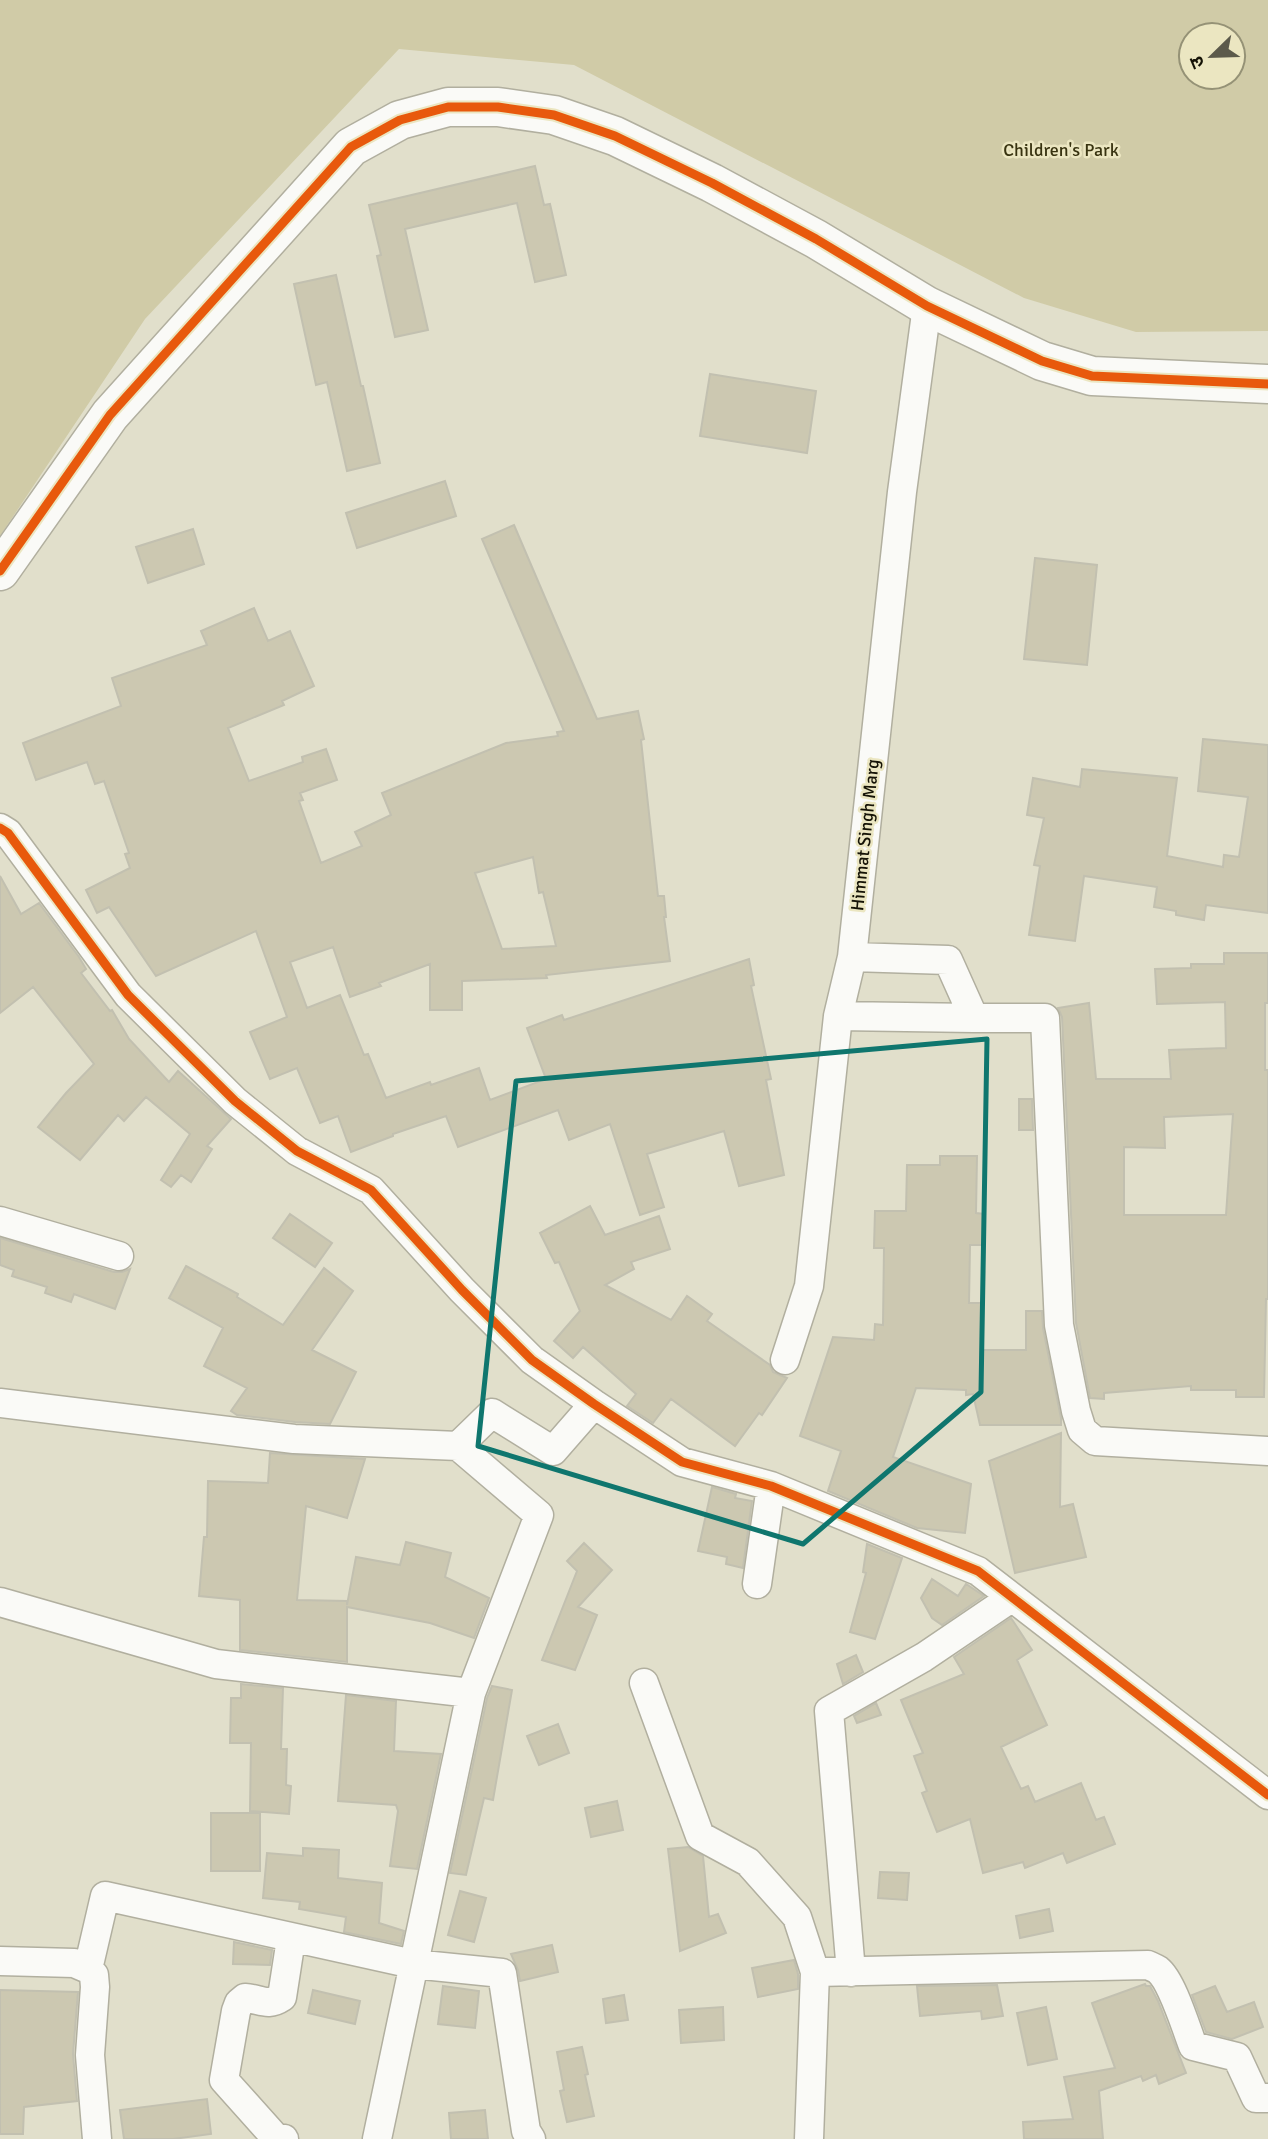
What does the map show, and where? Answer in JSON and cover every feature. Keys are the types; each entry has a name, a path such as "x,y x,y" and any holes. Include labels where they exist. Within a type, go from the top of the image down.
{"street":[{"path":"0,571 110,415 351,147 400,120 448,107 498,107 554,115 615,136 712,183 816,239 927,306 1042,361 1092,376 1268,384"},
{"name":"Himmat Singh Marg","path":"785,1360 809,1286 838,1016 852,957 901,506 927,306"},
{"path":"0,828 8,833 128,995 235,1101 297,1151 371,1190 462,1290 532,1360 682,1462 771,1486 978,1571 1268,1795"},
{"path":"852,957 948,960 974,1018"},
{"path":"838,1016 1045,1018 1059,1325 1082,1430 1094,1441 1268,1451"},
{"path":"0,1222 119,1256"},
{"path":"0,1403 294,1439 458,1446 539,1515 471,1693 377,2139"},
{"path":"458,1446 492,1413 553,1451 594,1404"},
{"path":"757,1584 771,1486"},
{"path":"850,1972 829,1711 924,1657 1011,1598"},
{"path":"0,1602 216,1664 471,1693"},
{"path":"644,1683 700,1836 748,1862 797,1917 815,1972 808,2139"},
{"path":"88,1969 104,1896 413,1964 502,1973 526,2131 531,2139"},
{"path":"284,2139 276,2138 224,2080 239,2003 245,1998 265,2003 282,1997 291,1939"},
{"path":"0,1961 74,1963 94,1975 90,2055 97,2139"},
{"path":"815,1972 1147,1965 1164,1976 1193,2046 1237,2057 1256,2098 1268,2098"}],"highlighted area":[{"path":"987,1039 981,1392 803,1544 478,1446 516,1081"}],"green space":[{"name":"Children's Park","path":"0,0 1268,0 1268,331 1136,332 1024,298 574,65 399,49 145,319 0,536"}],"building":[{"path":"535,166 544,205 550,204 566,275 535,282 517,203 405,229 428,330 395,337 377,256 381,255 369,205"},
{"path":"336,275 380,463 347,471 327,382 316,385 294,284"},
{"path":"710,374 816,391 807,453 700,436"},
{"path":"445,481 456,516 357,548 346,513"},
{"path":"514,525 597,719 638,711 644,739 641,740 658,896 664,896 670,961 546,975 547,978 462,981 462,1010 430,1010 430,964 350,997 333,947 290,962 307,1008 340,995 364,1055 368,1054 386,1098 479,1068 490,1100 546,1079 527,1028 562,1015 564,1020 749,959 754,985 751,986 771,1079 766,1080 784,1175 739,1186 724,1131 647,1154 664,1207 640,1215 610,1124 569,1140 558,1110 458,1147 446,1116 351,1152 338,1116 320,1123 297,1068 270,1079 250,1032 287,1017 256,931 156,976 109,907 97,913 86,890 130,868 125,854 129,853 104,781 95,784 87,762 36,780 23,743 121,706 112,678 207,645 201,631 254,608 268,641 290,631 314,686 282,701 284,705 228,728 249,781 303,762 302,757 326,749 337,780 300,793 303,800 299,801 321,863 362,846 355,832 391,815 382,793 506,743 558,736 557,732 564,731 482,539","holes":["533,857 539,893 543,892 556,946 502,949 475,873"]},
{"path":"193,529 204,564 148,583 136,547"},
{"path":"1035,558 1097,565 1087,665 1024,659"},
{"path":"1203,739 1268,745 1268,913 1206,905 1204,920 1176,915 1176,911 1154,907 1157,887 1084,876 1075,941 1029,935 1040,866 1034,865 1044,818 1027,815 1033,778 1080,787 1082,769 1177,778 1167,856 1223,867 1224,855 1239,857 1248,797 1198,791"},
{"path":"0,876 21,914 39,903 79,957 86,969 81,973 110,1011 112,1010 129,1039 169,1082 178,1071 231,1119 207,1146 212,1149 191,1182 181,1175 171,1187 161,1180 190,1134 146,1097 124,1121 118,1115 80,1160 38,1127 94,1064 33,987 0,1013"},
{"path":"1224,953 1268,953 1265,1070 1268,1070 1268,1299 1264,1397 1236,1397 1236,1390 1191,1390 1191,1386 1104,1393 1104,1399 1090,1398 1076,1323 1062,1017 1058,1008 1089,1003 1096,1079 1171,1079 1169,1050 1226,1048 1225,1002 1157,1004 1155,969 1191,968 1191,964 1224,964","holes":["1233,1114 1226,1215 1124,1215 1124,1147 1165,1148 1164,1117"]},
{"path":"1019,1099 1032,1099 1033,1130 1019,1130"},
{"path":"940,1156 977,1156 976,1213 984,1214 983,1245 970,1245 969,1303 982,1303 981,1350 1026,1350 1026,1311 1042,1311 1061,1418 1061,1425 980,1425 973,1394 966,1395 966,1390 916,1388 893,1457 971,1484 965,1533 917,1528 828,1491 841,1451 800,1436 833,1337 874,1340 875,1324 883,1325 884,1248 874,1248 875,1211 906,1211 907,1165 940,1165"},
{"path":"590,1206 605,1235 659,1216 670,1249 631,1262 634,1269 605,1285 671,1320 687,1296 712,1314 707,1321 770,1365 773,1372 787,1378 762,1415 759,1413 735,1446 671,1399 653,1423 627,1406 636,1394 583,1347 573,1358 554,1341 580,1311 559,1262 555,1263 540,1233"},
{"path":"290,1214 332,1243 315,1267 273,1238"},
{"path":"0,1238 114,1272 130,1269 115,1309 74,1294 71,1302 45,1293 47,1287 12,1276 14,1270 0,1265"},
{"path":"186,1266 238,1294 237,1297 283,1325 324,1268 353,1291 312,1350 356,1372 330,1424 237,1415 231,1411 247,1388 204,1366 223,1328 169,1298"},
{"path":"1061,1433 1060,1507 1073,1504 1086,1557 1015,1573 989,1461"},
{"path":"270,1453 365,1459 347,1518 306,1506 297,1600 347,1601 347,1605 356,1557 400,1565 406,1542 451,1553 445,1577 489,1598 474,1638 430,1623 347,1607 347,1662 240,1650 240,1600 199,1596 204,1537 207,1537 208,1481 268,1483"},
{"path":"712,1487 736,1494 735,1498 752,1501 743,1568 726,1564 727,1557 698,1551"},
{"path":"584,1543 612,1570 578,1607 597,1615 575,1670 542,1660 577,1571 567,1561"},
{"path":"867,1544 902,1558 875,1639 850,1632 866,1573 863,1572"},
{"path":"932,1579 958,1596 966,1584 984,1596 942,1625 932,1618 921,1598"},
{"path":"1011,1618 1032,1650 1017,1660 1047,1725 1001,1747 1021,1789 1028,1786 1035,1802 1081,1783 1096,1820 1104,1817 1115,1844 1067,1863 1063,1853 1025,1868 1023,1862 983,1873 970,1819 937,1832 922,1793 927,1791 914,1756 923,1753 901,1700 964,1674 954,1657"},
{"path":"856,1655 863,1672 843,1684 837,1664"},
{"path":"241,1684 283,1688 281,1749 287,1749 286,1785 291,1786 289,1814 250,1811 251,1743 230,1743 231,1698 241,1698"},
{"path":"492,1686 512,1690 493,1800 484,1798 466,1875 450,1873 487,1698"},
{"path":"346,1695 396,1701 394,1751 441,1754 417,1869 390,1866 398,1811 396,1805 338,1801"},
{"path":"876,1703 881,1715 857,1723 854,1716"},
{"path":"558,1724 569,1753 539,1765 527,1736"},
{"path":"617,1801 623,1830 591,1837 585,1808"},
{"path":"211,1813 260,1813 260,1871 211,1871"},
{"path":"688,1847 703,1856 709,1917 718,1914 726,1933 680,1951 668,1849"},
{"path":"303,1848 339,1850 338,1878 382,1883 379,1923 404,1931 401,1944 344,1932 346,1917 299,1909 300,1902 263,1898 267,1853 303,1856"},
{"path":"880,1872 909,1873 907,1900 878,1898"},
{"path":"460,1891 486,1898 474,1942 448,1935"},
{"path":"1049,1909 1053,1931 1020,1938 1016,1916"},
{"path":"234,1942 272,1950 270,1965 233,1964"},
{"path":"552,1945 558,1972 520,1981 511,1954"},
{"path":"794,1960 798,1989 758,1997 752,1968"},
{"path":"1145,1984 1150,1986 1158,2001 1186,2073 1159,2084 1156,2075 1143,2081 1141,2076 1099,2091 1103,2139 1024,2139 1023,2122 1073,2119 1064,2077 1115,2068 1092,2003"},
{"path":"997,1985 1003,2016 982,2019 981,2011 920,2016 917,1986"},
{"path":"443,1986 479,1991 475,2028 438,2024"},
{"path":"1215,1986 1227,2012 1254,2002 1263,2027 1232,2039 1206,2032 1192,1995"},
{"path":"0,1990 78,1992 73,2054 77,2101 24,2107 23,2134 0,2134"},
{"path":"313,1990 360,2001 355,2024 308,2013"},
{"path":"624,1995 628,2020 606,2023 603,1999"},
{"path":"723,2007 724,2040 681,2043 679,2010"},
{"path":"1046,2007 1057,2059 1028,2065 1017,2013"},
{"path":"582,2047 594,2116 567,2122 560,2091 564,2090 557,2052"},
{"path":"207,2099 211,2134 173,2139 124,2139 120,2110"},
{"path":"485,2110 488,2139 451,2139 449,2113"}],"cycle path":[{"path":"0,571 110,415 351,147 400,120 448,107 498,107 554,115 615,136 712,183 816,239 927,306 1042,361 1092,376 1268,384"},
{"path":"0,828 8,833 128,995 235,1101 297,1151 371,1190 462,1290 532,1360 682,1462 771,1486 978,1571 1268,1795"}]}
